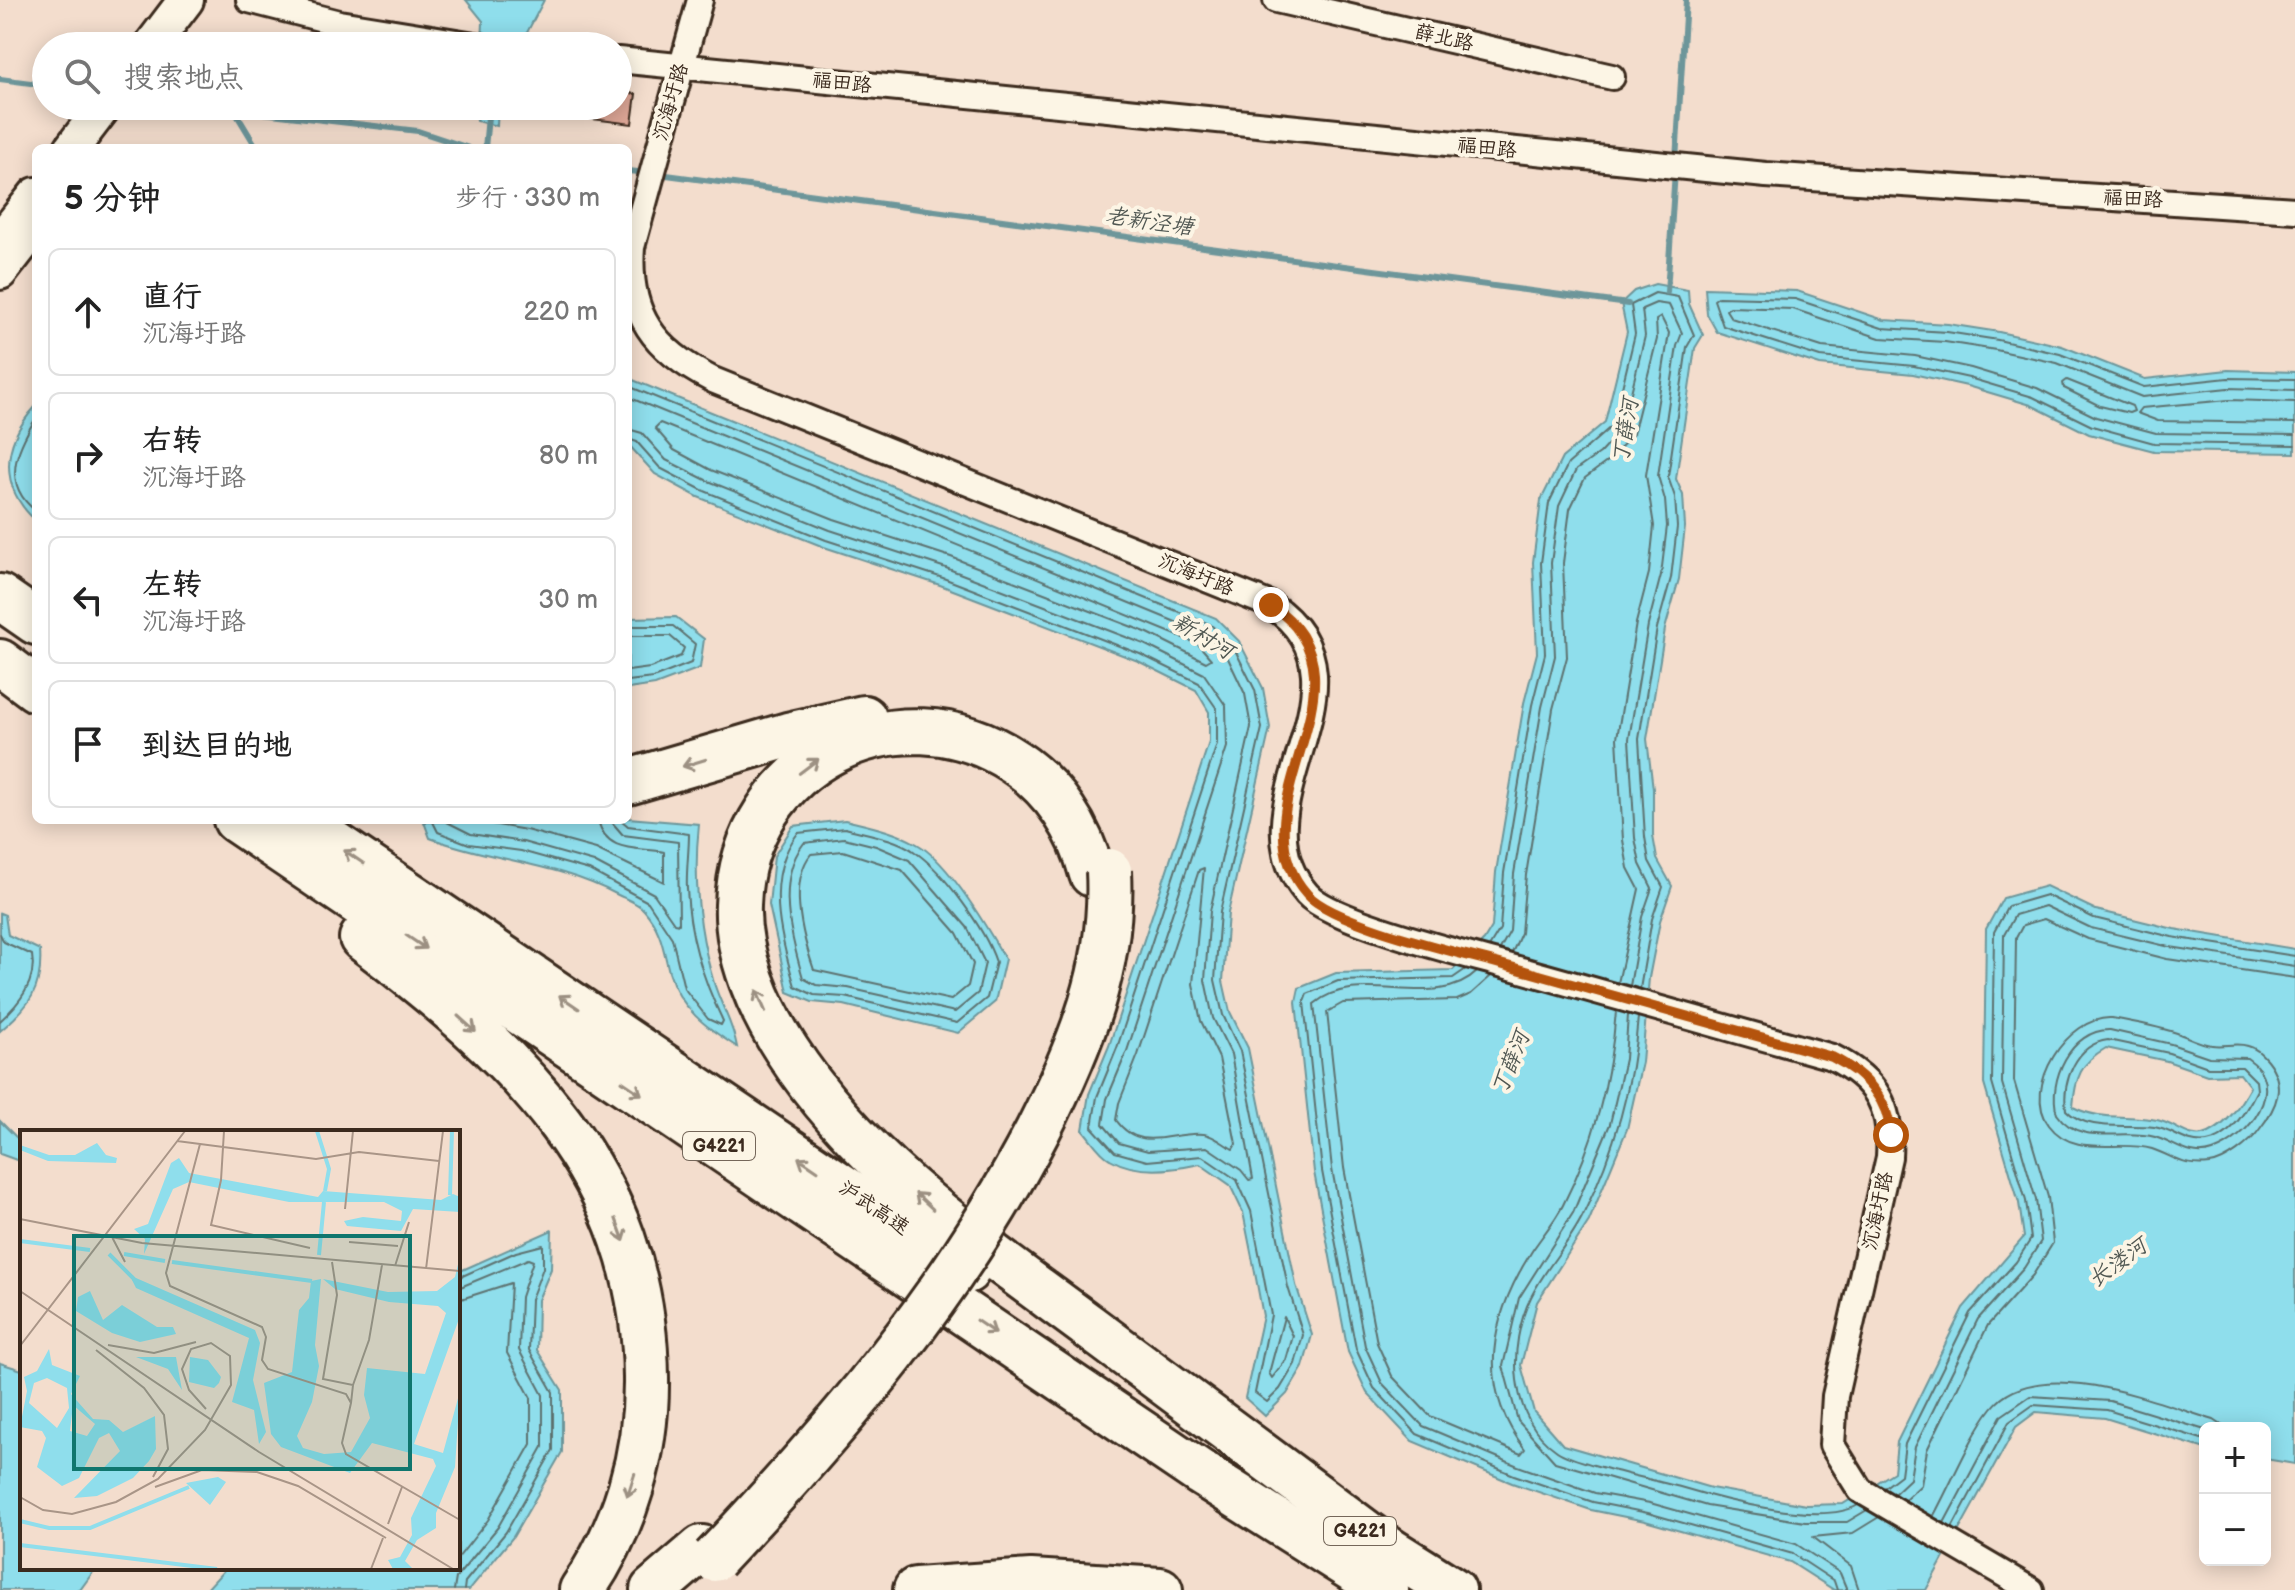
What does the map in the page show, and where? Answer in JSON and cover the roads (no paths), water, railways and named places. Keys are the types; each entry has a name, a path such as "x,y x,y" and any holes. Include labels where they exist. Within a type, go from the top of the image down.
{"highway":[{"path":"0,597 32,619"},
{"path":"0,618 32,639"},
{"path":"0,661 32,684"},
{"path":"632,781 835,723 883,715 940,713 993,729 1044,759 1083,804 1100,872 1090,965 1073,1018 1009,1152 956,1240 899,1325 804,1443 676,1590"},
{"path":"1100,872 1069,814 1035,775 989,745 938,730 886,731 839,745 801,770 769,808 747,854 738,905 744,957 762,1005 787,1050 849,1131 937,1214 1388,1570"},
{"path":"213,824 425,987 520,1073 557,1117 590,1166 616,1219 636,1275 646,1335 646,1394 641,1455 622,1514 596,1570 582,1590"},
{"name":"沪武高速","path":"242,824 1258,1488 1388,1570 1453,1590"},
{"name":"沪武高速","path":"305,824 1211,1457"},
{"path":"653,1590 708,1553"},
{"path":"916,1590 1031,1582 1146,1588"}],"main road":[{"path":"162,32 186,0"},
{"path":"185,32 209,0"},
{"path":"75,144 93,120"},
{"path":"99,144 117,120"},
{"path":"0,241 32,200"},
{"path":"0,272 32,231"}],"street":[{"path":"249,0 339,23 395,32"},
{"name":"沉海圩路","path":"632,247 700,0"},
{"name":"薛北路","path":"1276,0 1612,77"},
{"name":"福田路","path":"632,62 1653,165 2295,210"},
{"name":"沉海圩路","path":"632,285 643,321 657,340 687,367 1271,605 1286,615 1310,649 1316,686 1282,825 1290,866 1309,897 1323,908 1419,941 1832,1057 1861,1076 1883,1103 1889,1119 1889,1157 1835,1396 1832,1445 1848,1477 1872,1497 2031,1590"}],"water":[{"path":"466,0 544,0 527,32 483,32 483,21"},
{"path":"497,120 497,126 477,121"},
{"name":"长溇河","path":"1655,284 1688,290 1689,304 1703,335 1695,348 1676,479 1683,495 1685,527 1679,579 1665,629 1647,739 1653,789 1653,836 1657,859 1672,886 1660,921 1649,978 1642,1062 1627,1129 1589,1221 1537,1302 1521,1365 1534,1412 1563,1445 1711,1488 1806,1505 1843,1504 1894,1472 1897,1442 1963,1308 2024,1237 2019,1203 1984,1084 1986,929 2003,898 2046,886 2096,910 2174,929 2295,949 2295,1464 2271,1460 2271,1422 2199,1422 2199,1447 2105,1418 2036,1412 2016,1427 1926,1590 1834,1590 1790,1562 1645,1521 1591,1510 1512,1483 1412,1441 1367,1393 1348,1352 1314,1172 1296,1002 1299,988 1336,973 1453,970 1484,940 1492,927 1496,872 1524,703 1537,653 1533,562 1541,500 1562,458 1605,422 1627,332 1621,303 1634,291","holes":["2106,1048 2167,1061 2207,1075 2240,1074 2250,1087 2228,1119 2202,1135 2189,1134 2157,1120 2104,1116 2073,1107 2081,1072 2091,1059"]},
{"path":"1705,288 1797,291 1884,320 1948,324 1999,332 2062,346 2145,379 2228,370 2295,372 2295,453 2154,451 2089,434 2031,405 1967,386 1913,374 1820,365 1717,332 1707,314"},
{"path":"632,380 1216,618 1239,641 1263,688 1270,728 1228,913 1223,981 1230,1012 1248,1048 1296,1285 1312,1335 1303,1367 1287,1394 1265,1416 1245,1398 1263,1316 1243,1212 1230,1185 1200,1164 1155,1170 1120,1164 1103,1154 1083,1130 1089,1094 1109,1046 1209,742 1209,712 1196,690 1138,661 940,585 824,547 698,497 655,474 632,448"},
{"path":"32,411 32,517 16,495 9,466 16,436"},
{"path":"676,617 704,639 700,668 655,685 632,688 632,618"},
{"path":"632,818 699,824 697,885 704,944 737,1047 687,1007 674,985 658,932 639,905 572,876 430,838 425,824 632,824"},
{"path":"845,820 900,836 929,853 966,896 1005,959 995,1002 958,1033 844,1005 812,1002 788,992 769,905 774,856 793,826"},
{"path":"0,913 5,915 8,935 40,950 40,964 32,996 19,1014 0,1031"},
{"path":"0,1121 20,1141 20,1161 0,1154"},
{"path":"552,1230 551,1269 538,1300 537,1350 562,1390 562,1452 513,1537 469,1590 206,1590 224,1570 460,1570 460,1271"},
{"path":"0,1363 20,1369 20,1570 95,1570 80,1590 0,1590"}],"waterway":[{"name":"丁薛河","path":"1676,160 1686,0"},
{"path":"0,79 32,83"},
{"name":"新村河","path":"240,120 255,144"},
{"name":"老新泾塘","path":"323,120 418,131 457,144"},
{"path":"485,144 488,120"},
{"name":"老新泾塘","path":"632,171 648,173"},
{"name":"丁薛河","path":"1667,292 1675,171"},
{"name":"老新泾塘","path":"659,174 1628,304"}]}
